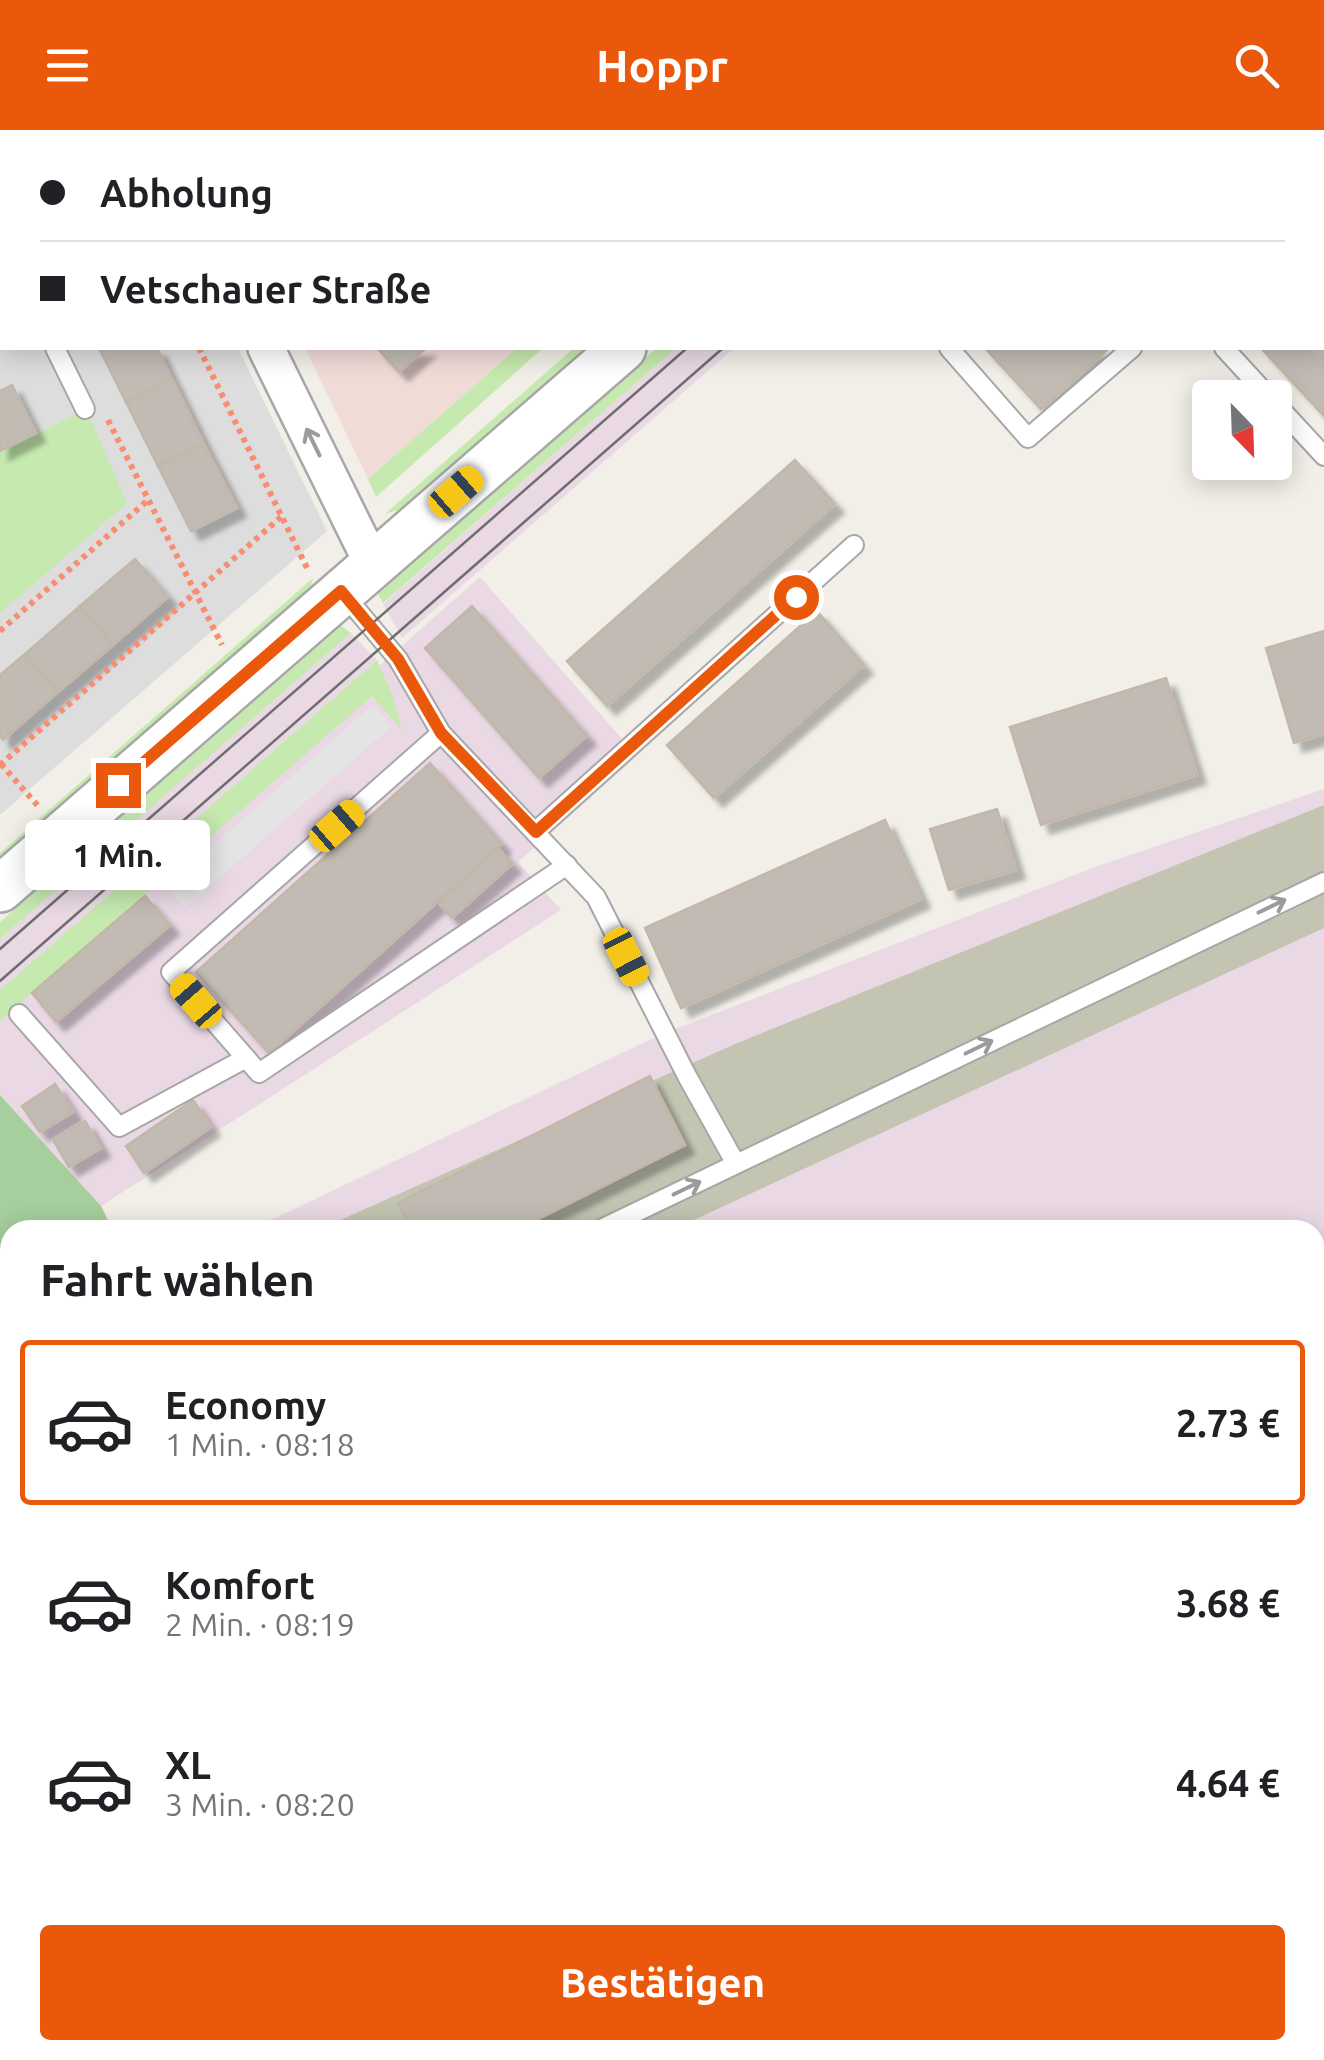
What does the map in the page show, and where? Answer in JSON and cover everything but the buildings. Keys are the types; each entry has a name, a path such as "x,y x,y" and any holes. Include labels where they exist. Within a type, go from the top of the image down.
{"street":[{"path":"267,350 344,564"},
{"path":"0,889 344,564 620,350"}],"lane":[{"path":"57,350 86,409"},
{"path":"951,350 1028,438 1130,350"},
{"path":"1226,350 1254,380"},
{"path":"1292,422 1324,456"},
{"path":"536,832 854,544"},
{"path":"344,564 441,733 596,897 736,1164"},
{"path":"441,733 171,972 259,1073 567,865"},
{"path":"620,1220 1324,882"},
{"path":"19,1014 120,1127 246,1058"}],"path":[{"path":"200,350 281,517 344,564"},
{"path":"106,416 223,646"},
{"path":"0,630 148,500"},
{"path":"62,834 0,764 281,517"}],"shaded area":[{"path":"0,350 239,350 327,531 0,815"},
{"path":"306,350 515,350 368,479"},
{"path":"674,350 732,350 402,638 383,604"},
{"path":"480,577 637,756 518,862 561,910 101,1206 0,1095 0,999"},
{"path":"351,633 377,660 0,990 0,939"},
{"path":"373,705 392,726 185,908 166,887"},
{"path":"1324,789 1324,1220 271,1220 662,1034 1095,867"},
{"path":"1324,805 1324,928 694,1220 340,1220 735,1044"}],"green space":[{"path":"515,350 541,350 376,497 368,479"},
{"path":"572,350 593,350 412,506 385,514"},
{"path":"655,350 674,350 383,603 378,594"},
{"path":"86,409 127,503 0,613 0,453"},
{"path":"313,578 308,596 0,867 0,853"},
{"path":"341,626 351,633 0,939 0,922"},
{"path":"377,660 402,730 372,696 0,1021 0,990"},
{"path":"0,1095 101,1206 108,1220 0,1220"}],"tram line":[{"path":"0,949 685,350"},
{"path":"0,981 721,350"}],"route":[{"path":"118,785 341,591 398,659 441,733 536,832 796,597"}]}
